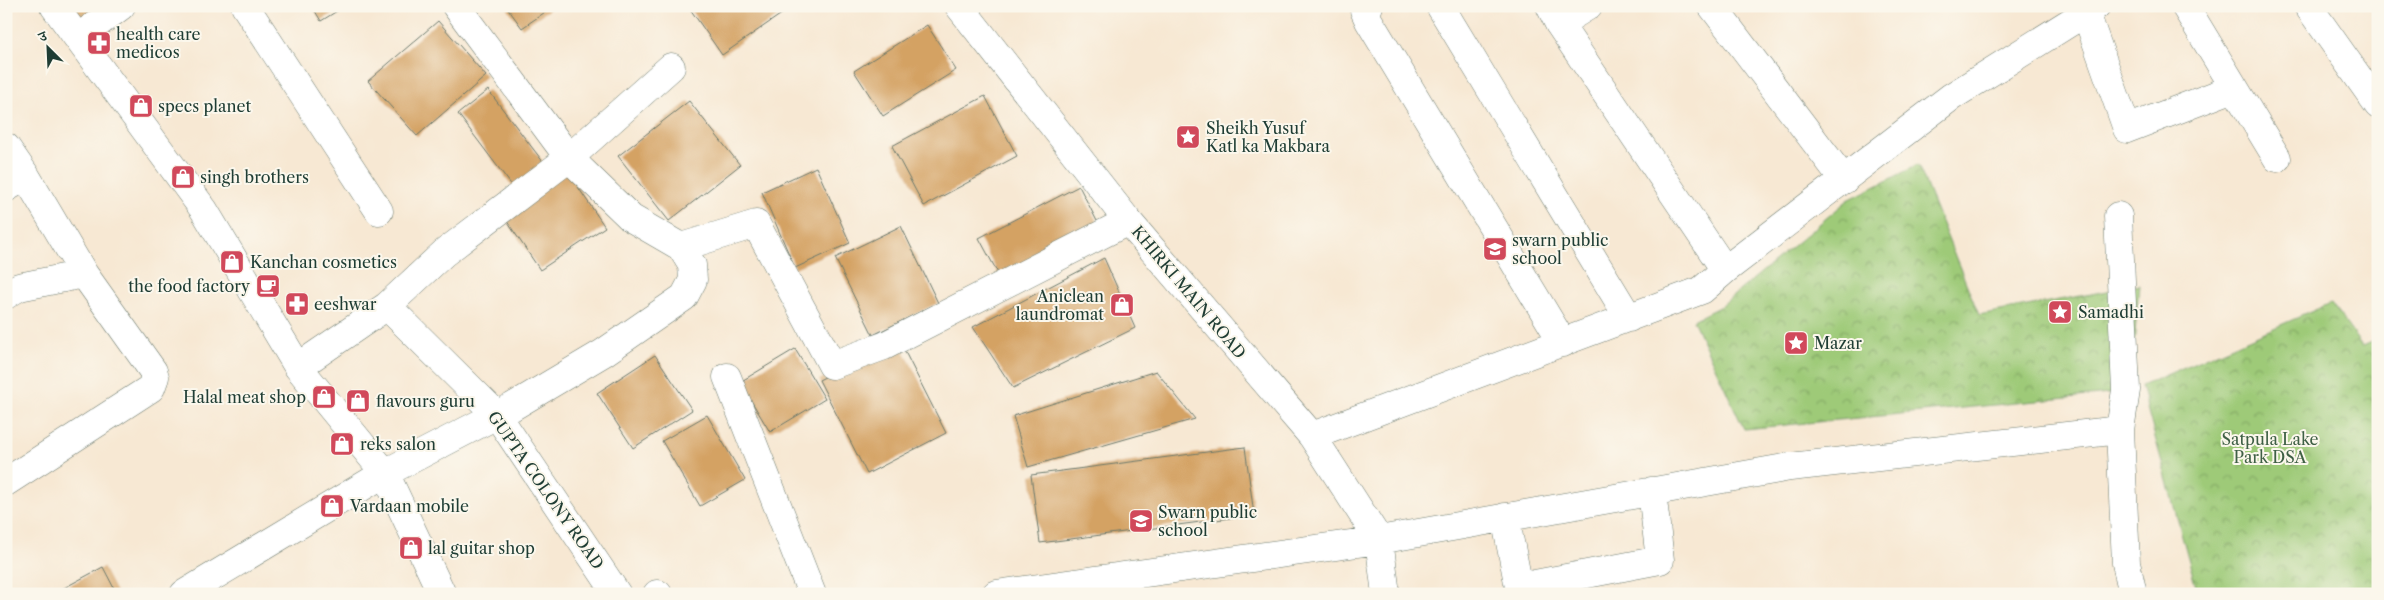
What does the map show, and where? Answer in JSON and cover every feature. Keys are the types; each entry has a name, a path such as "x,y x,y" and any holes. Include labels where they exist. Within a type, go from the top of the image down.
{"street":[{"path":"54,6 204,210 298,367 385,473 442,594"},
{"path":"78,38 121,6"},
{"path":"245,6 379,211"},
{"path":"184,594 385,473 497,415 602,353 684,297 693,280 692,265 681,247 631,218 569,158 456,6"},
{"name":"KHIRKI MAIN ROAD","path":"959,6 1128,221 1312,436 1379,540 1386,594"},
{"path":"1370,6 1364,10 1369,21 1563,343"},
{"path":"1440,6 1630,318"},
{"path":"1588,6 1554,15 1725,270"},
{"path":"1712,6 1844,180"},
{"path":"2185,6 2277,158"},
{"path":"2308,6 2378,105"},
{"path":"1312,436 1702,290 1725,270 1951,97 2091,9 2127,129 2234,88"},
{"path":"298,367 387,306 444,252 569,158 671,67"},
{"path":"6,147 16,182 84,274 153,371 155,377 151,388 6,482"},
{"path":"2118,216 2126,390 2120,430 2126,563 2133,594"},
{"path":"681,247 756,224 832,366 884,346 1128,221"},
{"path":"6,295 19,287 84,274"},
{"name":"GUPTA COLONY ROAD","path":"387,306 497,415 617,594"},
{"path":"727,377 810,593"},
{"path":"996,594 1379,540 1790,467 2120,430"},
{"path":"1505,517 1519,587 1660,560 1652,491"}],"green space":[{"path":"1918,165 1979,315 2139,285 2130,392 1744,429 1693,320 1721,306 1848,200"},
{"name":"Satpula Lake Park DSA","path":"2331,303 2362,346 2378,339 2378,594 2198,594 2141,386"}],"building":[{"path":"66,6 100,6 78,23"},
{"path":"312,6 345,6 321,21"},
{"path":"506,6 554,6 522,28"},
{"path":"688,6 793,6 722,55"},
{"path":"438,21 486,76 417,136 368,81"},
{"path":"927,25 956,70 883,116 854,71"},
{"path":"488,90 547,167 516,191 458,114"},
{"path":"985,96 1017,156 924,206 892,146"},
{"path":"689,101 740,165 669,221 618,156"},
{"path":"816,167 850,243 795,268 762,192"},
{"path":"567,171 605,227 540,270 502,214"},
{"path":"1079,186 1099,225 1000,277 979,238"},
{"path":"901,226 938,303 873,335 835,258"},
{"path":"1104,258 1135,328 1013,388 973,327"},
{"path":"899,340 946,433 867,474 819,380"},
{"path":"795,349 825,399 770,432 740,382"},
{"path":"655,355 692,410 633,448 597,393"},
{"path":"1156,371 1195,419 1028,467 1013,416"},
{"path":"707,415 745,480 700,506 662,441"},
{"path":"1245,447 1254,515 1040,543 1031,475"},
{"path":"103,567 117,594 64,594 62,589"}],"place":[{"name":"health care medicos","path":"99,43"},
{"name":"specs planet","path":"141,106"},
{"name":"Sheikh Yusuf Katl ka Makbara","path":"1188,137"},
{"name":"singh brothers","path":"183,177"},
{"name":"swarn public school","path":"1495,249"},
{"name":"Kanchan cosmetics","path":"232,262"},
{"name":"the food factory","path":"268,286"},
{"name":"eeshwar","path":"297,304"},
{"name":"Aniclean laundromat","path":"1122,305"},
{"name":"Samadhi","path":"2060,312"},
{"name":"Mazar","path":"1796,343"},
{"name":"Halal meat shop","path":"324,397"},
{"name":"flavours guru","path":"358,401"},
{"name":"reks salon","path":"342,444"},
{"name":"Vardaan mobile","path":"332,506"},
{"name":"Swarn public school","path":"1141,521"},
{"name":"lal guitar shop","path":"411,548"}]}
